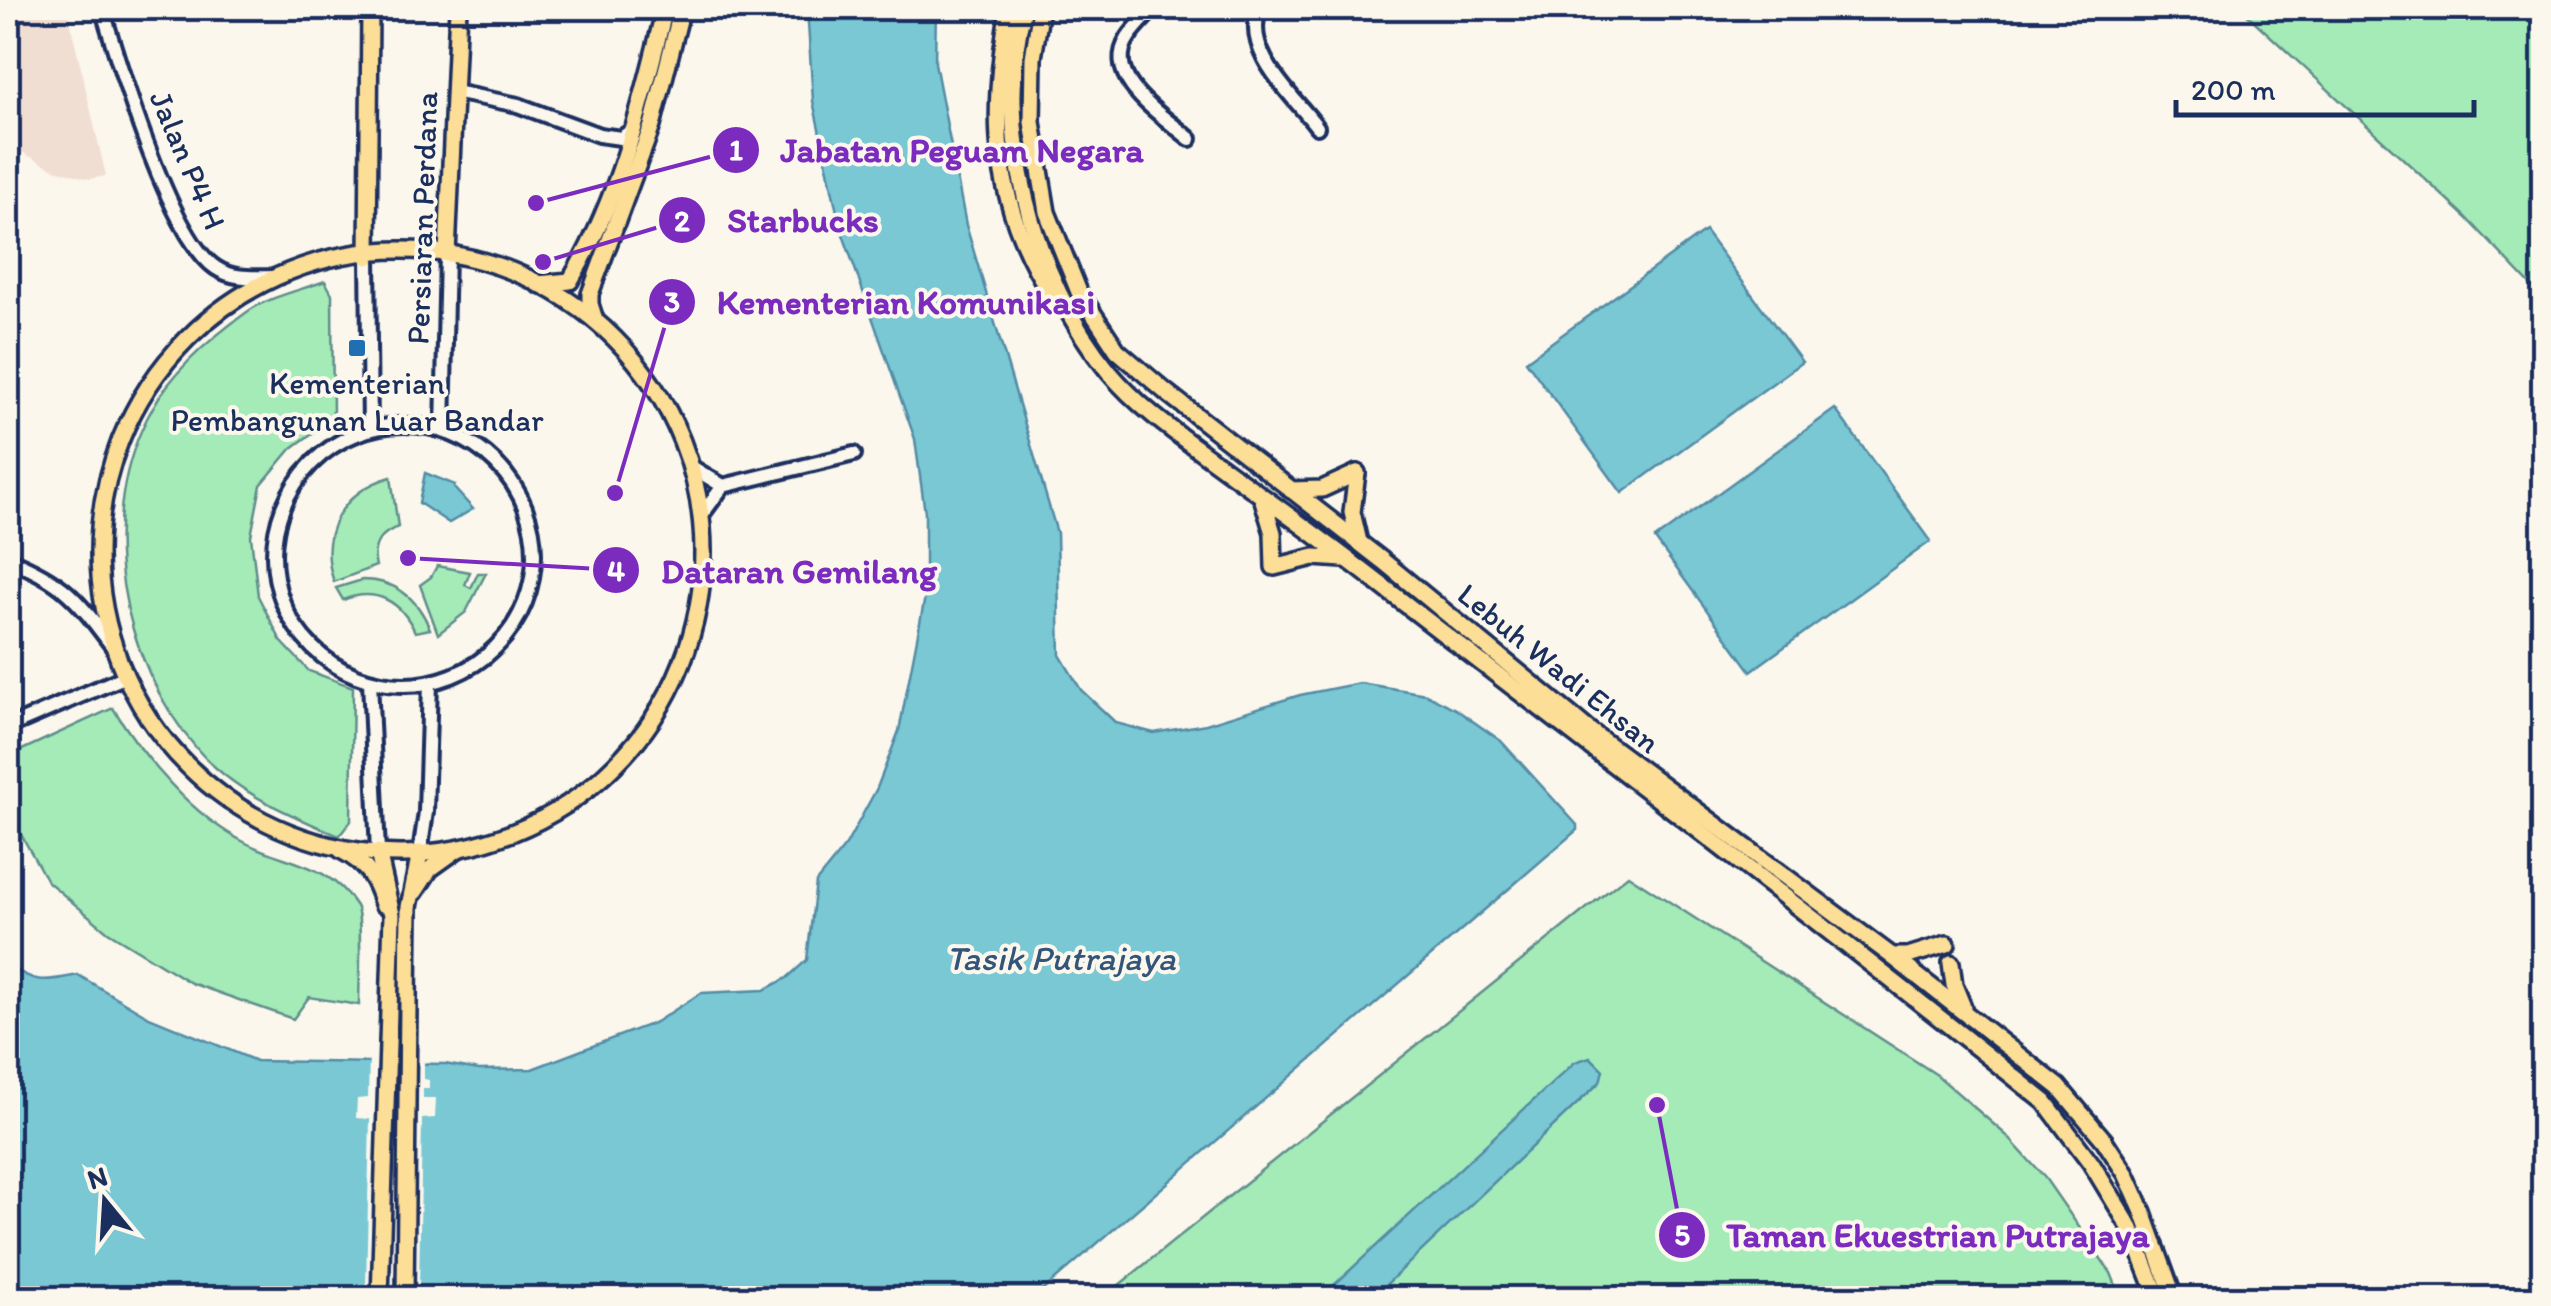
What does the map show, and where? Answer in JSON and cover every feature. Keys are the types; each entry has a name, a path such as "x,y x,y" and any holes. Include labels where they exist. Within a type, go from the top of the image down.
{"main road":[{"name":"Persiaran Perdana","path":"368,257 370,8"},
{"name":"Persiaran Perdana","path":"447,254 458,8"},
{"path":"538,284 570,282 594,241 634,130 665,8"},
{"path":"596,320 590,294 652,126 682,8"},
{"path":"1009,8 996,118 1005,187 1032,263 1057,303 1069,310"},
{"path":"1024,8 1012,88 1020,176 1046,262 1069,310"},
{"name":"Lebuh Wadi Ehsan","path":"1040,12 1033,58 1032,122 1047,212 1079,292 1118,350 1590,731 1892,956 2059,1087 2104,1140 2126,1174 2174,1298"},
{"path":"322,840 378,852 420,853 504,837 546,819 596,785 650,730 677,679 698,626 704,570 701,516 690,466 658,391 596,320 538,284 482,261 447,254 368,257 276,278 220,310 174,346 148,373 115,444 104,516 104,588 113,647 156,734 200,776 254,813 322,840 359,860 373,876 390,938"},
{"name":"Lebuh Wadi Ehsan","path":"1069,310 1109,372 1158,420 1347,559 2045,1102 2091,1163 2131,1229 2158,1298"},
{"path":"1291,490 1322,489 1358,472 1352,512 1360,543"},
{"path":"1262,496 1273,533 1274,567 1314,556 1347,559"},
{"path":"408,907 430,869 461,847"},
{"path":"378,852 392,916 380,1298"},
{"path":"405,1298 408,907 420,853"},
{"path":"1892,956 1908,956 1948,944"},
{"path":"1951,963 1964,1011"}],"street":[{"name":"Jalan P4 H","path":"102,8 144,134 197,251 219,270 238,278 276,278"},
{"path":"1154,8 1126,40 1122,67 1136,91 1190,139"},
{"path":"1260,8 1254,21 1262,55 1318,127"},
{"path":"454,92 518,105 599,135 621,138 634,130"},
{"path":"599,135 612,146 621,166"},
{"name":"Persiaran Perdana","path":"443,430 447,254"},
{"name":"Persiaran Perdana","path":"368,257 370,429"},
{"path":"407,425 443,430 467,441 507,475 530,522 534,561 526,600 515,624 479,662 430,683 400,686 370,681 331,664 300,635 280,598 272,556 280,514 300,476 320,455 370,429 407,425"},
{"path":"701,516 724,486 854,454"},
{"path":"690,466 724,486"},
{"path":"8,559 60,584 77,598 113,647"},
{"path":"8,727 124,676"},
{"path":"370,681 378,852"},
{"path":"420,853 426,812 430,683"}],"shaded area":[{"path":"67,8 106,176 89,179 52,168 8,145 8,10"}],"green space":[{"path":"2240,8 2543,8 2543,298 2466,217"},
{"path":"325,281 332,294 333,418 292,448 261,485 251,536 258,596 281,641 309,671 353,687 351,821 339,836 264,801 229,778 198,750 171,714 149,674 133,631 123,586 120,540 123,494 134,450 152,409 171,381 207,344 247,312"},
{"path":"391,477 398,527 378,542 376,566 334,582 329,547 338,517 359,493"},
{"path":"437,566 470,572 465,585 471,588 478,573 486,573 466,612 438,634 420,585"},
{"path":"362,580 385,583 404,593 430,629 415,632 395,605 377,596 343,600 336,588"},
{"path":"113,708 154,766 207,818 246,843 307,866 345,892 358,913 359,1005 309,997 293,1019 191,983 108,932 47,881 8,811 11,755"},
{"path":"1628,875 1937,1075 2006,1135 2045,1178 2111,1273 2121,1298 1103,1298"}],"water":[{"name":"Tasik Putrajaya","path":"807,8 936,8 935,63 966,225 1057,533 1060,655 1081,690 1116,723 1154,733 1206,724 1300,695 1360,683 1426,694 1501,741 1577,825 1577,830 1034,1298 8,1298 8,964 41,980 78,975 149,1017 256,1061 445,1064 479,1070 532,1069 656,1022 701,993 764,990 787,978 807,960 816,882 846,845 877,788 899,731 925,597 925,513 915,439 840,226 813,101"},
{"path":"1705,231 1802,362 1622,493 1526,361"},
{"path":"1835,409 1931,541 1751,671 1655,539"},
{"path":"425,473 455,485 473,509 449,523 419,503"},
{"path":"1590,1057 1603,1070 1600,1082 1372,1298 1320,1298 1575,1062"}],"pier":[{"path":"369,1057 424,1058 424,1079 429,1080 429,1089 423,1089 423,1098 436,1098 435,1118 422,1119 419,1286 433,1287 433,1298 352,1298 352,1286 366,1285 370,1119 356,1118 357,1099 368,1098"}],"place":[{"name":"Jabatan Peguam Negara","path":"536,203"},
{"name":"Starbucks","path":"543,262"},
{"name":"Kementerian Pembangunan Luar Bandar","path":"357,348"},
{"name":"Kementerian Komunikasi","path":"615,493"},
{"name":"Dataran Gemilang","path":"408,558"},
{"name":"Taman Ekuestrian Putrajaya","path":"1657,1105"}]}
